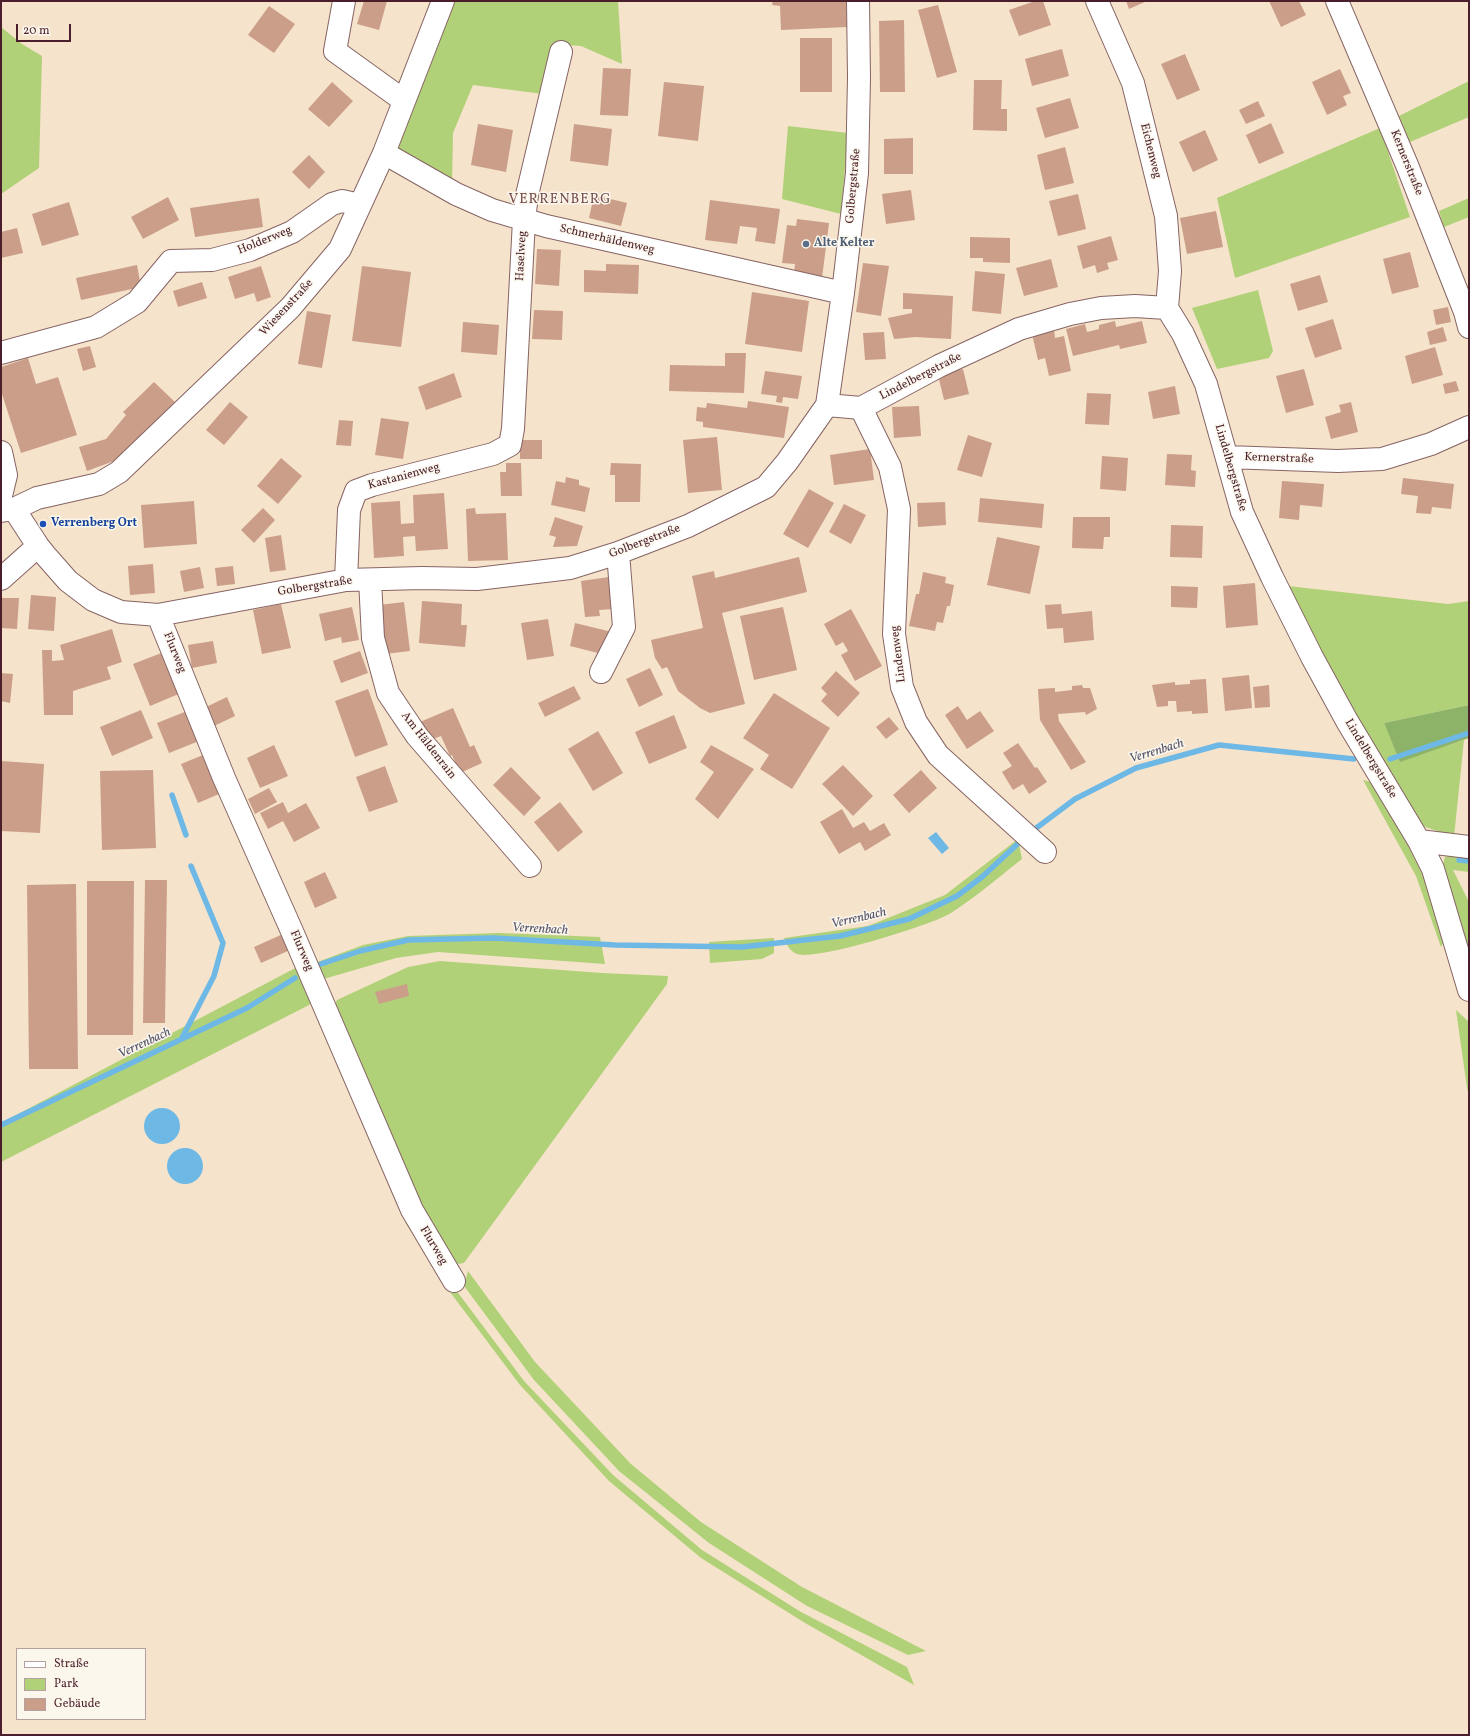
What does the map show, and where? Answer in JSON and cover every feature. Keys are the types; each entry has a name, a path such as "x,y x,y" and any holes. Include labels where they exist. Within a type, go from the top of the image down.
{"street":[{"path":"344,1 335,52 403,100"},
{"name":"Wiesenstraße","path":"5,505 99,484 119,472 290,308 340,249 384,153 403,100 443,1"},
{"name":"Golbergstraße","path":"5,505 68,581 94,600 122,612 158,615 346,580 422,578 478,580 570,568 618,553 688,526 766,487 787,462 827,405 843,293 857,173 859,78 858,1"},
{"name":"Eichenweg","path":"1097,1 1133,83 1166,216 1170,271 1167,308"},
{"name":"Kernerstraße","path":"1338,1 1407,165 1465,312 1469,327"},
{"name":"Haselweg","path":"493,454 510,445 513,429 524,220 527,196 560,52"},
{"name":"Schmerhäldenweg","path":"384,153 456,194 492,210 524,220 843,293"},
{"name":"Holderweg","path":"1,352 96,327 137,302 171,260 212,260 250,250 292,232 332,204 342,201 360,205"},
{"name":"Lindelbergstraße","path":"861,408 931,370 1019,329 1070,314 1101,308 1135,306 1167,308 1182,334 1206,384 1242,512 1306,644 1347,721 1419,841 1433,869 1469,990"},
{"path":"827,405 861,408"},
{"name":"Lindenweg","path":"861,408 890,467 899,509 894,634 902,687 916,722 938,755 1045,852"},
{"name":"Kernerstraße","path":"1227,457 1338,461 1382,459 1431,444 1469,427"},
{"path":"1,452 6,475 5,505"},
{"name":"Kastanienweg","path":"346,580 349,510 356,491 372,485 493,454"},
{"path":"1,579 38,546"},
{"path":"601,672 624,627 618,553"},
{"name":"Am Häldenrain","path":"370,580 373,638 388,693 417,736 530,866"},
{"name":"Flurweg","path":"158,615 224,778 318,990 412,1210 454,1281"},
{"path":"1419,841 1469,847"}],"green space":[{"path":"453,1 618,1 622,64 581,46 554,44 543,94 473,85 453,133 452,184 401,155 396,138"},
{"path":"1,27 22,44 42,56 39,168 1,194"},
{"path":"1469,81 1469,117 1410,142 1399,116"},
{"path":"788,126 848,133 841,214 782,199"},
{"path":"1380,128 1410,217 1235,278 1217,198"},
{"path":"1469,198 1469,217 1444,227 1439,211"},
{"path":"1258,290 1273,351 1269,358 1217,369 1192,308"},
{"path":"1288,586 1448,604 1469,601 1469,705 1384,723 1400,761 1464,740 1454,837 1420,825 1356,725"},
{"path":"1469,705 1469,738 1400,762 1384,723"},
{"path":"1363,780 1378,784 1426,872 1446,937 1441,947 1416,876"},
{"path":"1018,839 1022,859 951,913 940,918 874,941 808,955 794,953 784,938 868,926 945,895"},
{"path":"1460,853 1469,855 1469,872 1453,870 1469,902 1469,970 1441,872 1445,857"},
{"path":"499,933 600,937 605,964 438,952 396,958 320,980 312,964 363,945 408,936"},
{"path":"774,938 774,953 762,959 710,963 709,942"},
{"path":"440,961 602,973 668,976 667,984 464,1263 452,1265 420,1213 331,1013 337,1000 408,967"},
{"path":"301,965 315,1002 1,1162 1,1123"},
{"path":"1456,1010 1469,1022 1469,1095 1467,1088"},
{"path":"405,1222 415,1223 450,1282 524,1381 613,1475 702,1550 801,1612 907,1667 914,1685 805,1623 701,1558 609,1481 520,1385 450,1292"},
{"path":"468,1271 535,1362 631,1464 701,1522 802,1587 926,1651 908,1655 807,1606 709,1543 619,1471 534,1380 464,1286"}],"water":[{"path":"936,832 949,848 942,854 928,838"},
{"path":"165,1108 175,1113 179,1119 179,1133 175,1139 169,1143 159,1144 149,1139 145,1133 144,1123 149,1113 155,1109"},
{"path":"188,1148 198,1153 202,1159 202,1173 198,1179 192,1183 182,1184 172,1179 168,1173 167,1163 172,1153 178,1149"}],"building":[{"path":"364,1 387,1 379,30 357,24"},
{"path":"773,1 846,1 847,27 781,30 780,6 772,5"},
{"path":"1035,1 1043,1 1051,25 1019,36 1009,10"},
{"path":"1126,1 1147,1 1129,9"},
{"path":"1269,1 1299,1 1306,15 1281,27"},
{"path":"938,5 957,72 937,78 918,10"},
{"path":"269,6 295,24 274,53 248,35"},
{"path":"904,20 905,92 880,92 879,21"},
{"path":"800,38 832,38 832,92 800,92"},
{"path":"1062,49 1069,76 1032,86 1025,59"},
{"path":"1185,54 1200,90 1177,100 1161,64"},
{"path":"603,68 631,69 628,116 600,115"},
{"path":"1340,69 1351,93 1343,96 1347,105 1327,115 1312,82"},
{"path":"974,80 1002,80 1001,109 1007,109 1007,131 973,130"},
{"path":"332,82 353,101 329,127 308,109"},
{"path":"664,82 704,86 698,141 658,136"},
{"path":"1070,98 1079,128 1045,138 1036,108"},
{"path":"1258,101 1265,116 1246,124 1239,110"},
{"path":"1271,123 1284,153 1259,164 1246,135"},
{"path":"478,124 513,130 506,172 471,165"},
{"path":"574,124 612,129 608,166 570,161"},
{"path":"1205,130 1218,160 1193,172 1179,142"},
{"path":"913,138 913,174 884,174 884,139"},
{"path":"1065,147 1074,183 1045,190 1037,155"},
{"path":"309,155 325,172 309,189 292,172"},
{"path":"911,190 915,220 886,224 882,194"},
{"path":"1078,194 1086,229 1058,236 1049,201"},
{"path":"594,195 627,203 621,226 589,218"},
{"path":"168,197 179,220 143,239 131,217"},
{"path":"259,198 263,227 195,237 190,208"},
{"path":"710,200 780,209 775,244 755,241 757,228 740,226 737,244 705,240"},
{"path":"69,202 79,235 42,246 32,214"},
{"path":"1216,211 1223,247 1187,254 1180,218"},
{"name":"Alte Kelter","path":"797,219 829,223 822,278 794,274 795,264 782,263 787,225 796,226"},
{"path":"17,228 23,253 1,258 1,232"},
{"path":"1111,236 1118,260 1107,263 1109,269 1097,273 1095,265 1083,269 1077,246"},
{"path":"970,237 1010,238 1010,263 983,262 983,258 970,258"},
{"path":"537,249 561,250 559,286 535,284"},
{"path":"1410,252 1419,287 1392,294 1383,259"},
{"path":"1051,259 1058,287 1024,296 1016,268"},
{"path":"863,263 889,266 881,316 856,312"},
{"path":"606,264 639,265 638,294 584,292 584,270 606,271"},
{"path":"137,265 141,287 81,300 76,278"},
{"path":"261,266 271,297 257,302 254,293 235,299 228,277"},
{"path":"362,266 411,272 401,347 352,341"},
{"path":"975,271 1005,274 1001,314 972,311"},
{"path":"1320,275 1328,302 1298,311 1290,284"},
{"path":"202,282 207,298 178,307 173,291"},
{"path":"752,292 809,301 802,352 745,344"},
{"path":"903,293 953,296 951,339 915,337 894,339 888,318 912,313 912,309 903,309"},
{"path":"1448,307 1451,322 1436,325 1433,310"},
{"path":"534,310 563,311 562,340 532,339"},
{"path":"307,311 331,315 322,368 298,364"},
{"path":"1333,319 1342,349 1315,358 1305,328"},
{"path":"1115,321 1116,327 1142,321 1147,343 1120,349 1119,345 1073,356 1066,329 1085,324 1087,332 1099,329 1099,325"},
{"path":"463,322 499,325 497,355 461,352"},
{"path":"1443,327 1447,341 1430,345 1427,332"},
{"path":"1054,329 1055,338 1064,336 1071,371 1049,376 1045,358 1038,360 1032,334"},
{"path":"884,332 886,359 865,360 863,333"},
{"path":"90,346 96,367 83,371 77,349"},
{"path":"1435,347 1443,375 1412,384 1405,356"},
{"path":"725,353 746,353 744,393 669,391 670,365 725,366"},
{"path":"28,358 36,384 58,377 77,435 21,453 1,391 1,367"},
{"path":"963,369 969,394 944,400 938,375"},
{"path":"1304,369 1314,405 1286,413 1276,376"},
{"path":"765,371 802,376 798,399 783,397 782,403 776,402 777,396 761,394"},
{"path":"454,373 462,397 426,410 418,387"},
{"path":"1456,381 1459,391 1445,394 1443,384"},
{"path":"154,382 175,402 114,461 87,471 79,447 106,439 126,415 123,412"},
{"path":"1175,386 1180,414 1153,419 1148,392"},
{"path":"1087,393 1111,394 1109,425 1085,424"},
{"path":"748,401 789,407 784,438 703,427 703,422 696,421 697,407 706,408 707,403 747,408"},
{"path":"230,402 248,417 224,445 206,430"},
{"path":"1351,402 1358,432 1331,439 1325,417 1341,412 1339,405"},
{"path":"919,406 921,436 894,438 892,407"},
{"path":"381,418 409,422 403,459 375,455"},
{"path":"339,420 353,421 351,446 336,445"},
{"path":"968,435 992,443 982,477 957,470"},
{"path":"717,437 722,490 688,493 683,440"},
{"path":"520,440 542,440 542,459 520,459"},
{"path":"870,449 874,480 834,485 830,455"},
{"path":"1167,454 1192,455 1191,470 1196,471 1195,487 1165,485"},
{"path":"1102,456 1128,458 1126,491 1100,489"},
{"path":"281,458 302,476 278,504 257,486"},
{"path":"506,463 521,463 522,496 501,496 500,472 506,472"},
{"path":"611,463 641,464 640,502 615,502 615,475 610,475"},
{"path":"566,477 579,480 579,485 590,488 585,512 551,505 556,481 565,483"},
{"path":"1403,478 1454,484 1451,509 1432,507 1431,514 1416,513 1418,496 1401,494"},
{"path":"1282,481 1324,484 1322,507 1300,505 1299,520 1279,518"},
{"path":"809,489 834,503 808,548 783,534"},
{"path":"444,493 448,549 416,551 415,536 403,537 404,556 374,558 371,503 400,501 401,524 414,523 413,495"},
{"path":"980,498 1044,504 1042,528 978,522"},
{"path":"194,501 197,544 144,548 141,505"},
{"path":"945,502 946,525 918,527 917,503"},
{"path":"844,504 866,515 851,544 829,532"},
{"path":"263,508 275,520 254,543 241,530"},
{"path":"475,508 476,514 506,513 508,560 468,561 466,509"},
{"path":"555,517 583,526 577,546 553,547 556,537 549,535"},
{"path":"1073,517 1110,517 1110,537 1104,537 1103,549 1072,548"},
{"path":"1171,525 1203,526 1202,558 1170,557"},
{"path":"281,535 286,570 270,572 265,538"},
{"path":"997,537 1040,546 1030,594 987,585"},
{"path":"799,557 807,592 722,613 745,704 710,713 700,708 678,691 667,667 662,669 655,658 651,640 703,628 692,576 714,571 715,578"},
{"path":"153,564 155,593 130,595 128,566"},
{"path":"233,566 235,584 217,586 215,568"},
{"path":"200,567 204,588 184,592 180,571"},
{"path":"923,572 946,577 945,583 954,585 950,606 947,606 943,623 937,622 935,631 909,626 916,594 919,594"},
{"path":"609,577 613,609 599,610 600,616 585,617 581,581"},
{"path":"1255,583 1258,625 1226,628 1223,586"},
{"path":"1171,586 1198,587 1197,608 1171,607"},
{"path":"31,595 56,597 54,631 28,629"},
{"path":"1,598 19,598 17,629 1,628"},
{"path":"422,601 462,604 461,625 467,625 465,647 419,643"},
{"path":"404,602 410,651 385,654 379,605"},
{"path":"281,604 291,648 262,654 253,610"},
{"path":"1061,604 1062,614 1092,611 1094,640 1064,643 1063,628 1047,629 1045,605"},
{"path":"352,607 359,640 342,643 341,637 325,641 319,614"},
{"path":"783,607 797,670 754,680 740,616"},
{"path":"851,609 882,666 855,681 841,655 848,651 843,642 836,646 824,624"},
{"path":"548,619 554,656 527,660 521,623"},
{"path":"575,623 612,632 606,655 570,646"},
{"path":"112,629 122,662 107,667 111,679 73,691 73,715 44,715 42,650 52,650 52,661 64,660 60,645"},
{"path":"213,641 217,663 192,668 188,645"},
{"path":"360,651 368,673 341,683 333,661"},
{"path":"164,652 181,693 150,706 133,664"},
{"path":"650,668 663,695 639,707 626,679"},
{"path":"836,671 860,693 838,717 821,701 827,694 821,688"},
{"path":"1,673 13,674 10,703 1,701"},
{"path":"1249,675 1252,708 1225,711 1222,678"},
{"path":"1206,679 1208,713 1192,714 1192,711 1177,712 1176,701 1168,701 1168,706 1157,707 1152,685 1175,682 1175,685 1190,684 1190,680"},
{"path":"1082,685 1083,688 1090,688 1097,709 1086,715 1085,712 1058,714 1059,721 1086,762 1071,770 1040,720 1038,689 1055,688 1055,692 1072,690 1072,686"},
{"path":"1269,685 1270,707 1255,708 1253,687"},
{"path":"574,686 581,699 545,717 538,703"},
{"path":"368,689 388,745 355,757 335,701"},
{"path":"774,693 830,728 792,789 760,769 769,755 743,738"},
{"path":"227,697 235,716 212,727 204,708"},
{"path":"958,706 967,720 980,711 994,731 967,749 945,715"},
{"path":"453,708 470,747 474,745 482,763 460,773 441,736 428,741 420,722"},
{"path":"141,710 153,738 112,756 100,727"},
{"path":"187,711 199,741 169,753 157,723"},
{"path":"674,715 687,748 649,764 635,732"},
{"path":"889,717 899,729 886,739 876,727"},
{"path":"598,731 623,773 593,791 568,749"},
{"path":"1018,743 1035,768 1037,767 1047,782 1029,794 1023,784 1013,790 1002,772 1012,766 1003,753"},
{"path":"274,745 288,776 260,788 247,758"},
{"path":"711,745 754,769 718,819 695,799 714,772 700,762"},
{"path":"203,755 219,794 198,803 181,764"},
{"path":"1,761 44,764 40,833 1,831"},
{"path":"843,765 873,796 853,816 822,784"},
{"path":"385,766 398,802 369,812 356,777"},
{"path":"511,767 541,798 524,816 493,785"},
{"path":"153,770 156,848 102,850 100,771"},
{"path":"921,770 937,788 909,813 893,795"},
{"path":"269,788 277,802 255,814 248,799"},
{"path":"283,802 288,813 306,803 320,828 294,842 283,821 268,829 260,813"},
{"path":"560,802 583,832 558,852 534,822"},
{"path":"842,809 853,828 864,822 870,831 884,823 891,835 865,851 860,842 839,854 820,822"},
{"path":"325,872 337,898 315,908 304,882"},
{"path":"145,880 167,880 165,1023 143,1023"},
{"path":"87,881 134,881 133,1035 87,1035"},
{"path":"76,884 78,1069 29,1069 27,885"},
{"path":"283,934 290,950 261,963 254,947"},
{"path":"407,984 409,996 379,1004 375,992"}],"waterway":[{"path":"1390,759 1469,733"},
{"name":"Verrenbach","path":"1031,832 1075,799 1136,768 1219,745 1354,759"},
{"path":"172,795 186,835"},
{"name":"Verrenbach","path":"321,964 360,951 408,940 494,938 615,945 742,947 840,936 909,919 957,896 982,877 1024,838"},
{"name":"Verrenbach","path":"1459,860 1469,861"},
{"path":"182,1038 214,976 223,943 191,866"},
{"name":"Verrenbach","path":"1,1125 247,1008 295,978"}],"place":[{"name":"Alte Kelter","path":"806,244"},
{"name":"Verrenberg Ort","path":"43,524"}],"district":[{"name":"VERRENBERG","path":"560,200"}]}
